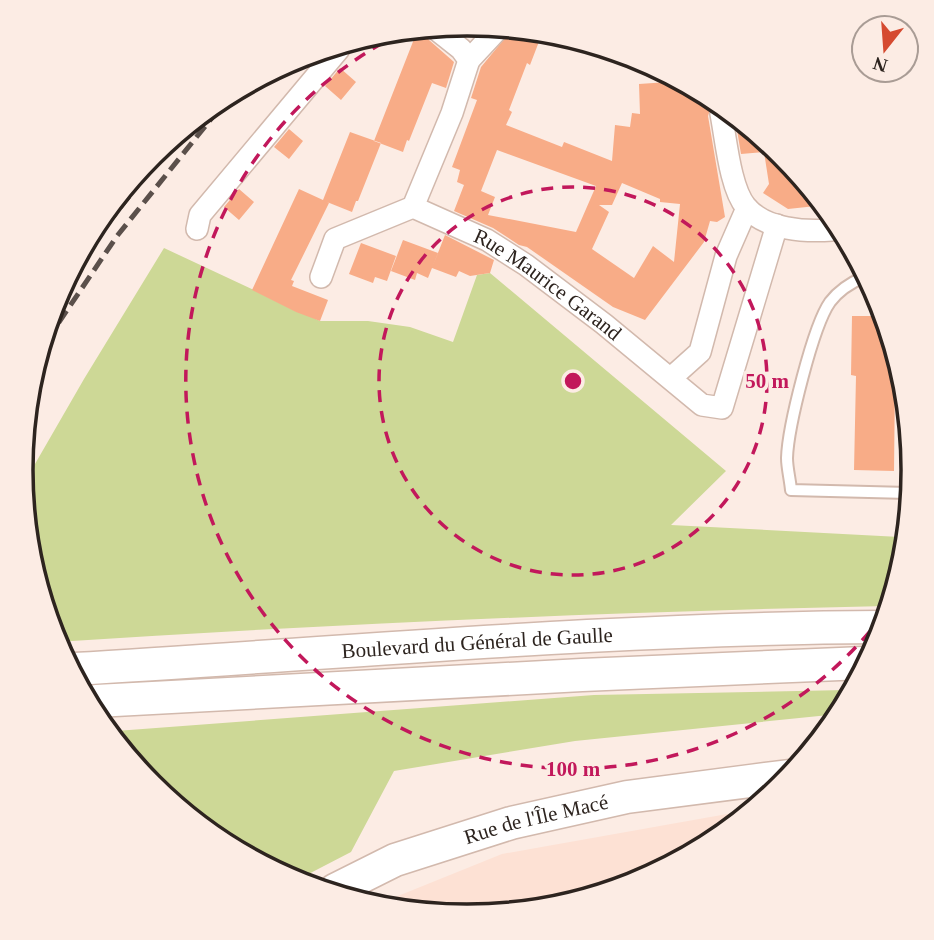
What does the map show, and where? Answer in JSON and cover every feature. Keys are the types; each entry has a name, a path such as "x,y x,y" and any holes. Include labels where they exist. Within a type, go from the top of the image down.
{"main road":[{"name":"Boulevard du Général de Gaulle","path":"81,669 579,636 727,629 871,627"},
{"name":"Boulevard du Général de Gaulle","path":"100,701 595,674 855,663"},
{"name":"Rue de l'Île Macé","path":"344,886 395,860 511,823 627,797 773,778"}],"street":[{"path":"446,37 461,49 469,60"},
{"path":"321,277 335,239 413,207 452,113 469,60 491,37"},
{"path":"197,229 200,215 333,58"},
{"path":"722,119 738,192 747,208 778,225 803,231 829,230"},
{"name":"Rue Maurice Garand","path":"413,207 487,240 526,265 702,405 722,408 778,225"},
{"path":"671,378 700,352 726,256 747,208"}],"lane":[{"path":"857,280 845,286 829,303 818,327 797,400 787,458 791,490 900,493"}],"shaded area":[{"path":"732,813 708,831 659,859 633,871 579,889 495,903 439,903 395,897 502,854"}],"green space":[{"path":"164,248 320,321 368,321 410,327 453,342 477,275 490,273 726,471 671,525 895,537 886,582 879,606 471,619 68,641 56,609 42,555 34,498 33,467"},
{"path":"841,690 825,715 575,741 394,771 351,852 309,874 250,846 203,814 160,777 121,731 594,695"}],"building":[{"path":"428,38 454,62 446,88 432,83 403,152 374,141 414,40"},
{"path":"505,38 539,43 530,65 527,63 506,125 562,147 564,142 612,161 615,125 630,127 632,113 640,114 639,84 662,82 710,110 708,116 725,217 717,222 710,221 704,242 645,320 613,307 527,247 454,211 464,185 457,182 460,170 452,167 477,100 471,98 481,67","holes":["497,150 596,186 576,232 488,215 495,197 481,191","622,183 660,199 660,202 680,204 674,262 653,246 634,278 592,249 609,212 599,205 612,205"]},
{"path":"340,68 356,82 341,100 325,86"},
{"path":"289,129 303,141 289,159 274,147"},
{"path":"737,131 762,152 741,154"},
{"path":"350,132 381,143 358,201 352,212 327,202 329,203 291,280 294,281 292,286 328,300 320,321 252,290 299,189 323,200"},
{"path":"764,154 811,206 788,209 763,193 769,184"},
{"path":"239,189 254,202 239,220 224,207"},
{"path":"445,235 494,260 490,273 470,276 459,271 456,277 432,268"},
{"path":"403,240 438,253 428,278 417,273 415,280 391,271"},
{"path":"361,243 396,256 387,281 375,277 373,283 349,274"},
{"path":"852,316 872,316 886,358 895,401 894,471 854,470 856,376 851,375"}],"railway":[{"path":"60,321 117,236 209,122"}]}
